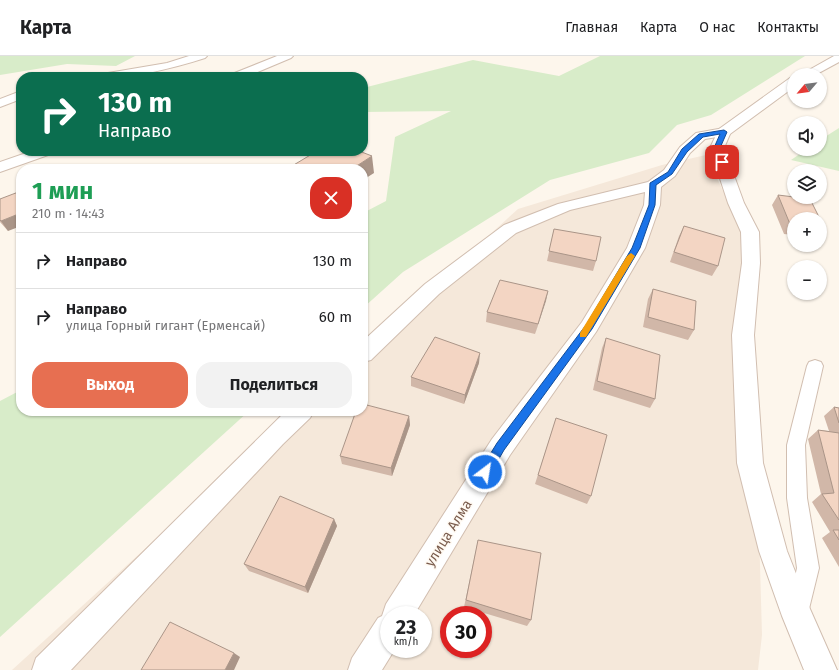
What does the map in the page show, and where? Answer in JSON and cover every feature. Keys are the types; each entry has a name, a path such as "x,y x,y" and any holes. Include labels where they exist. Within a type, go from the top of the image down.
{"street":[{"path":"136,72 169,66 201,56"},
{"path":"248,72 287,56"},
{"path":"820,68 839,58"},
{"path":"368,349 432,289 510,230 564,207 652,185 670,173 684,150 701,136 724,132 787,86"},
{"path":"0,103 16,98"},
{"path":"724,132 717,148 736,203 750,232 751,263 743,335 750,463 773,551 797,616 821,670"},
{"path":"0,167 32,156"},
{"name":"улица Алма","path":"403,606 501,447 589,327 636,248 652,205 652,185"},
{"path":"48,670 269,442 297,416"},
{"path":"364,670 380,644"}],"lane":[{"path":"797,616 808,568 797,498 796,445 814,366"}],"shaded area":[{"path":"706,155 751,250 762,635 758,670 12,670 291,416 368,416 368,345 518,209 662,165"}],"green space":[{"path":"0,56 135,56 116,66 67,64 0,75"},
{"path":"600,56 805,56 711,115 677,125 649,153 550,180 403,272 368,304 368,210 386,201 395,137 451,111 368,112 368,87 473,60 559,76"},
{"path":"839,128 839,171 827,168 827,164 808,164 791,160 797,156 827,156 827,136"},
{"path":"16,393 16,416 243,416 0,637 0,401"}],"building":[{"path":"368,154 372,156 360,164 295,164 309,156 368,156"},
{"path":"16,193 16,215 1,221 0,220 0,199"},
{"path":"778,195 787,196 787,204 812,204 816,212 787,212 787,217"},
{"path":"684,226 725,238 718,266 674,252"},
{"path":"554,229 601,237 596,261 549,251"},
{"path":"500,280 548,291 538,324 487,312"},
{"path":"653,289 696,301 694,330 648,317"},
{"path":"435,337 480,353 465,395 411,377"},
{"path":"606,338 660,355 655,399 597,381"},
{"path":"368,405 409,416 391,468 340,456 354,416 368,416"},
{"path":"834,407 839,408 839,423"},
{"path":"556,418 607,435 591,496 538,475"},
{"path":"818,430 839,433 839,520 822,494 834,493"},
{"path":"280,496 334,519 305,587 244,564"},
{"path":"833,530 839,530 839,540"},
{"path":"478,540 541,553 531,620 492,608 492,606 486,606 466,600"},
{"path":"170,622 234,653 225,670 141,670"}],"slow traffic":[{"path":"583,335 631,256"}],"route":[{"path":"485,472 501,447 589,327 636,248 652,205 652,185 670,173 684,150 701,136 724,132 717,148 722,162"}]}
